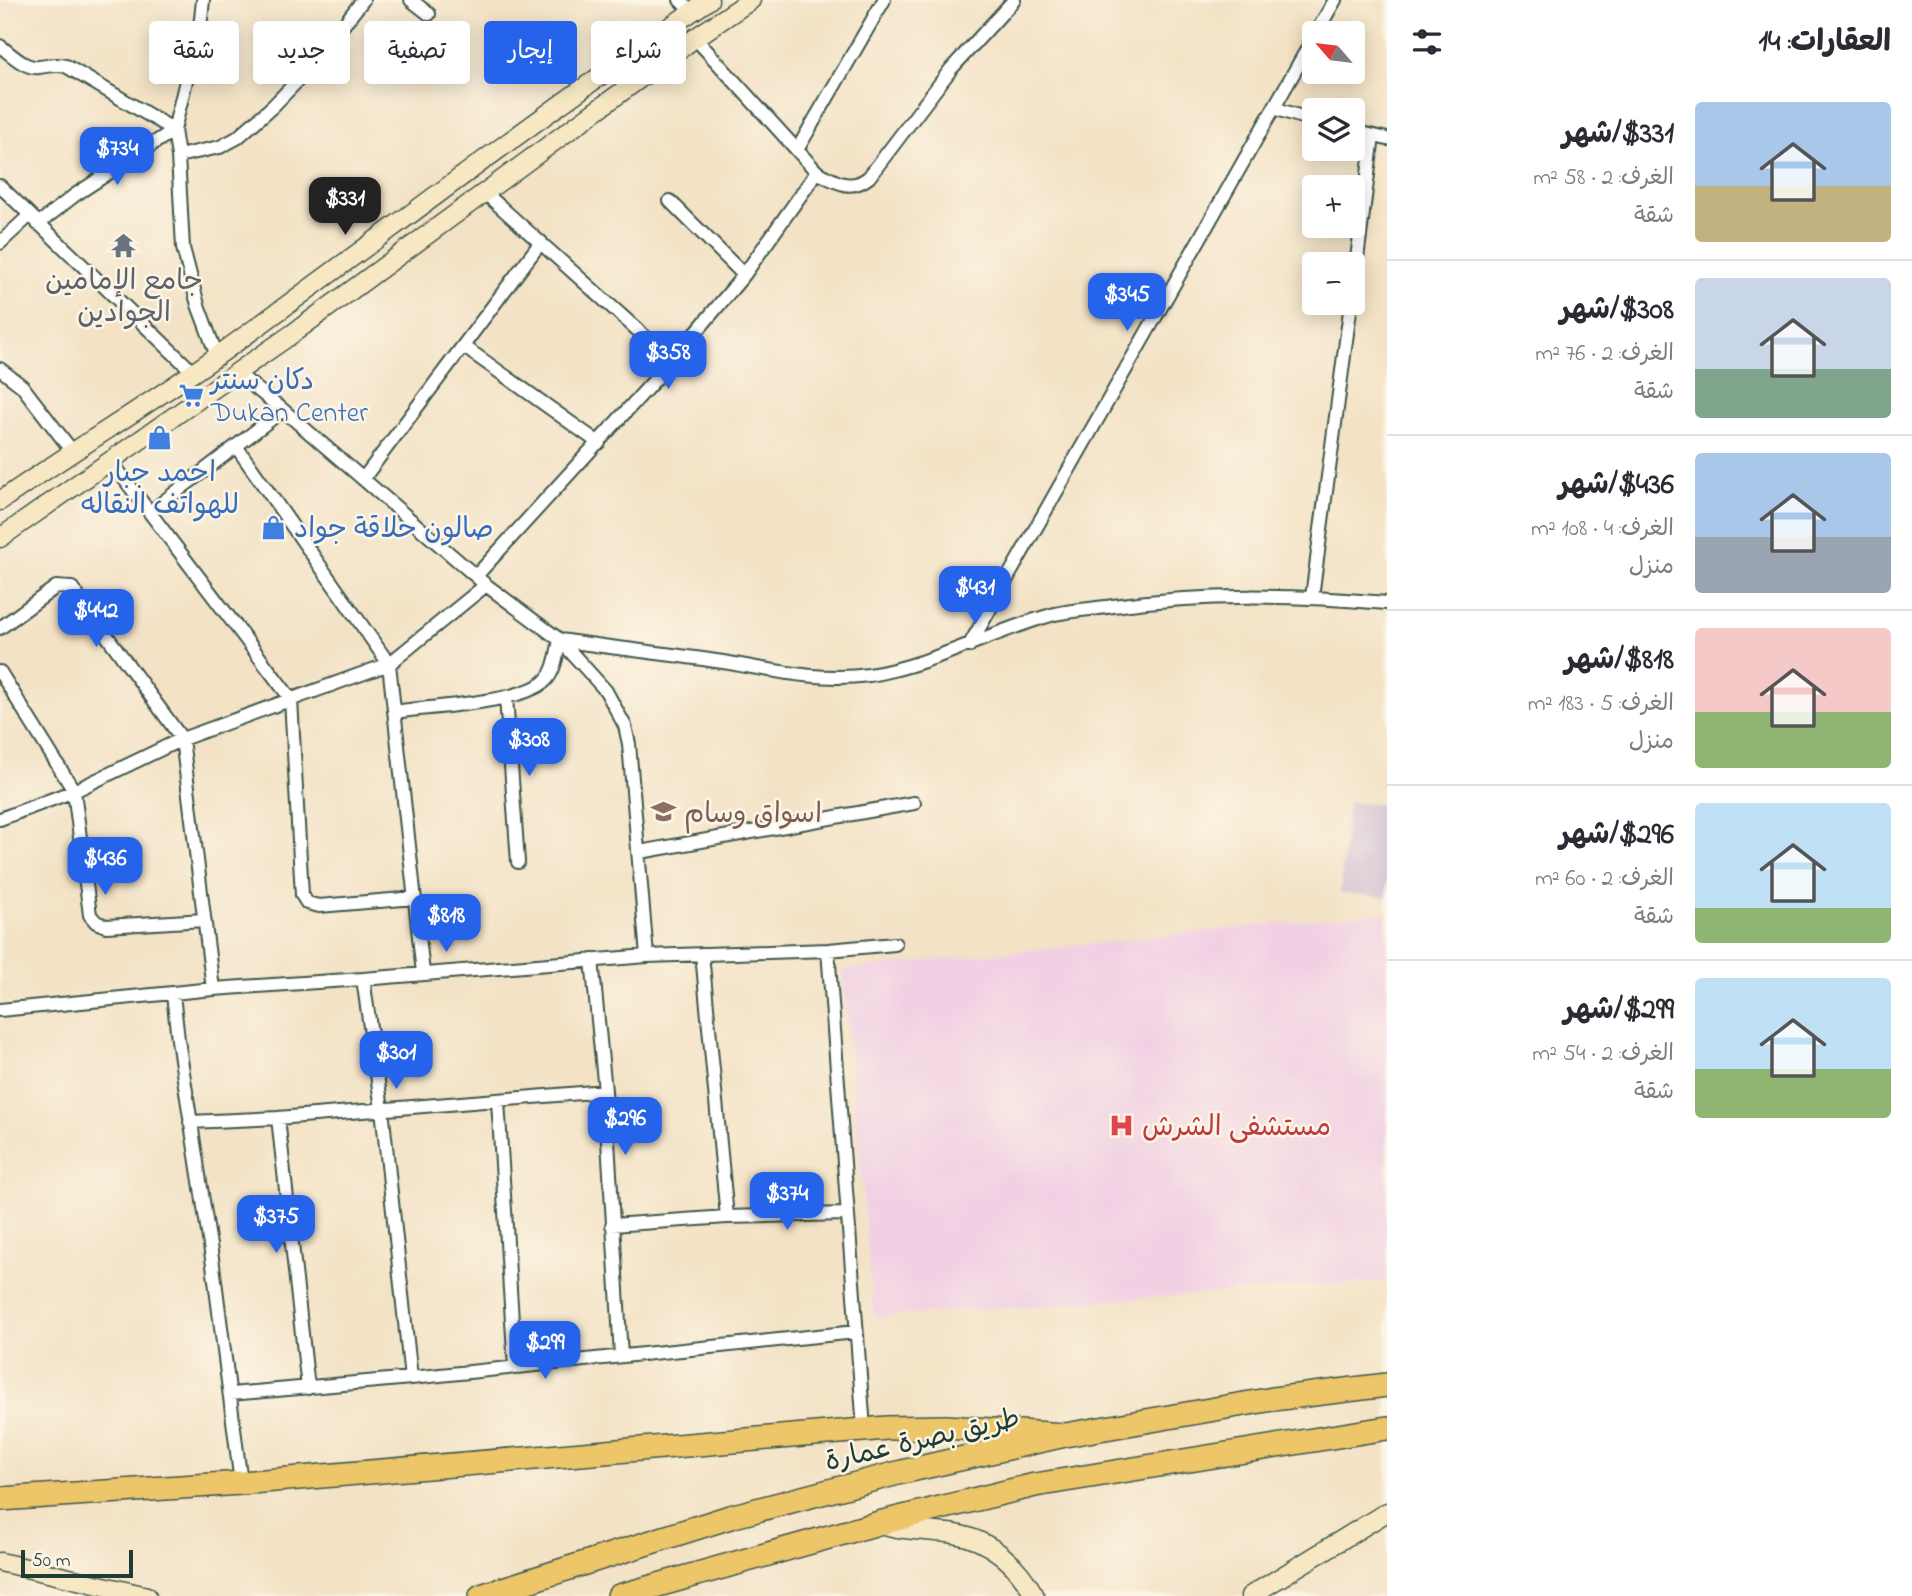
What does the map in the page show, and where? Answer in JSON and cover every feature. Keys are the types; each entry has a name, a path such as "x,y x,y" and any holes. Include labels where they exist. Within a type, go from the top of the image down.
{"highway":[{"name":"طريق بصرة عمارة","path":"481,1596 730,1517 889,1475 1065,1435 1381,1382"},
{"path":"0,1499 241,1483 864,1429 946,1427 1065,1435"},
{"path":"619,1596 879,1523 1035,1485 1387,1428"}],"street":[{"path":"203,0 201,19 174,130 183,248 198,305 217,356"},
{"path":"178,156 220,147 237,138 308,70 363,0"},
{"path":"411,0 429,13"},
{"path":"669,21 686,6 709,0"},
{"path":"686,45 751,0"},
{"path":"797,150 884,0"},
{"path":"695,38 817,172 848,186 860,184 869,177 951,69 1014,0"},
{"path":"1323,21 1335,0"},
{"path":"0,47 23,63 37,68 54,63 66,66 174,130"},
{"path":"968,646 1302,58"},
{"path":"0,502 72,451 217,356 591,83"},
{"path":"0,538 237,373 633,84"},
{"path":"1274,108 1302,117"},
{"path":"0,243 174,130"},
{"path":"1365,134 1387,139"},
{"path":"1358,252 1373,136"},
{"path":"0,819 74,791 182,739 389,664 481,580 672,362 744,275 817,172"},
{"path":"0,186 193,372"},
{"path":"484,192 672,362"},
{"path":"670,201 744,275"},
{"path":"363,479 541,242"},
{"path":"1312,597 1349,315"},
{"path":"463,346 599,443"},
{"path":"0,369 22,386 72,451"},
{"path":"237,373 481,580 560,640 606,691 625,726 640,852 647,956"},
{"path":"150,512 283,410"},
{"path":"120,419 136,442"},
{"path":"236,446 389,664 423,973"},
{"path":"110,460 291,699 302,895 307,903 319,906 415,898"},
{"path":"0,628 56,587 72,588 182,739 213,989"},
{"path":"560,640 831,678 871,674 968,646 1056,614 1082,610 1235,595 1387,603"},
{"path":"394,712 506,697 527,690 545,681 554,663 560,640"},
{"path":"0,672 74,791 90,915 96,922 106,926 204,920"},
{"path":"506,697 518,862"},
{"path":"640,852 914,803"},
{"path":"0,1010 213,989 592,960 828,950 895,944"},
{"path":"828,950 864,1429"},
{"path":"702,954 727,1217"},
{"path":"592,960 605,1091 621,1356"},
{"path":"363,979 382,1109 411,1378"},
{"path":"173,994 177,1040 231,1394 241,1483"},
{"path":"190,1122 278,1118 605,1091"},
{"path":"498,1101 515,1368"},
{"path":"278,1118 308,1388"},
{"path":"612,1225 727,1217 848,1214"},
{"path":"231,1394 515,1368 856,1332"},
{"path":"1250,1596 1387,1512"},
{"path":"879,1523 904,1531 957,1535 979,1541 1013,1564 1035,1596"},
{"path":"0,1562 147,1596"}],"shaded area":[{"path":"1348,802 1387,805 1387,897 1340,893"},
{"name":"مستشفى الشرش","path":"1387,912 1387,1281 874,1317 843,970"}],"place":[{"name":"جامع الإمامين الجوادين","path":"124,245"},
{"name":"دكان سنتر Dukan Center","path":"191,395"},
{"name":"احمد جبار للهواتف النقاله","path":"160,437"},
{"name":"صالون حلاقة جواد","path":"274,527"},
{"name":"اسواق وسام","path":"664,812"},
{"name":"مستشفى الشرش","path":"1122,1125"}]}
